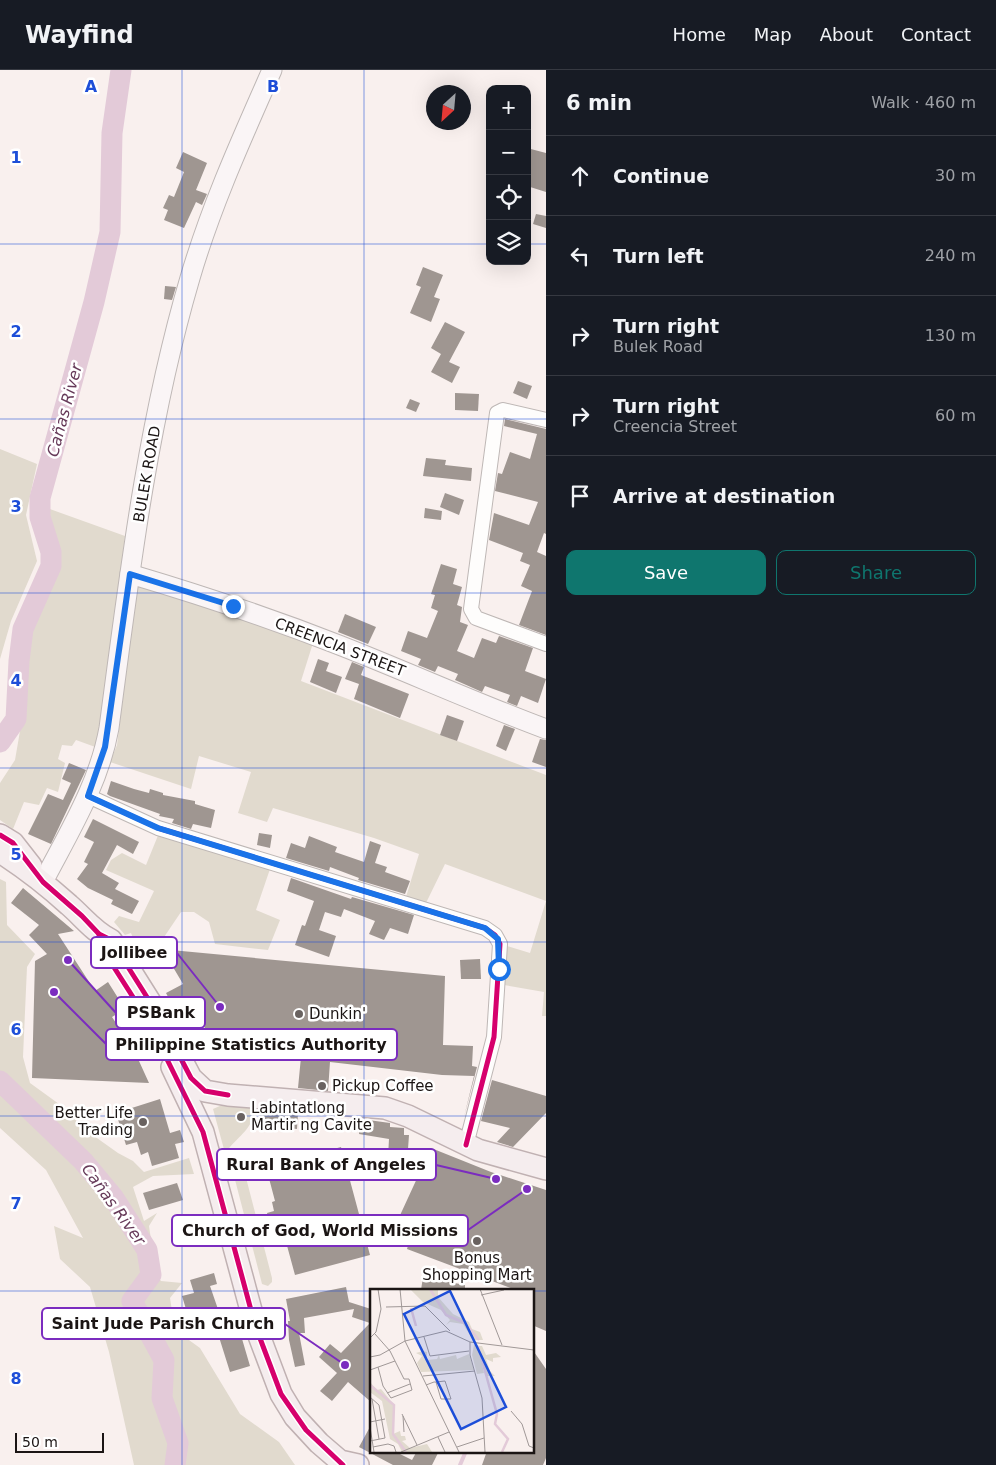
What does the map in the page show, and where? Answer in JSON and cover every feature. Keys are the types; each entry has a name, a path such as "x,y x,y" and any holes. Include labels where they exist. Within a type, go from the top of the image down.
{"main road":[{"name":"BULEK ROAD","path":"43,882 88,796 105,747 130,574 163,386 190,277 235,154 272,70"},
{"name":"CREENCIA STREET","path":"130,574 194,593 340,645 466,699 546,729"},
{"path":"4,851 82,916 99,934 111,940 130,967 194,1082 205,1091 228,1095 385,1108 415,1119 466,1145 546,1169"},
{"path":"99,934 101,947 147,1019 203,1132 255,1325 273,1375 295,1417 319,1443 347,1464"},
{"path":"203,1132 204,1114 208,1106 218,1098 228,1095"}],"street":[{"path":"546,420 503,410 497,413 471,612 476,618 546,644"},
{"path":"88,796 158,828 485,928 495,935 500,951 494,1037 466,1145"}],"shaded area":[{"path":"0,449 37,464 26,515 37,561 11,621 0,659"},
{"path":"47,508 125,536 98,748 76,740 72,746 62,745 58,759 65,763 58,792 47,788 39,805 24,802 13,829 0,820 0,783 15,760 20,731 29,630 54,576 58,554"},
{"path":"137,584 313,643 301,681 546,775 546,901 445,864 426,903 406,897 419,854 374,838 273,808 267,822 238,813 251,772 199,756 191,789 110,762 117,745"},
{"path":"159,833 270,869 256,910 280,920 268,950 215,944 209,922 194,912 181,912 158,946 135,943 131,933 125,935 114,922 119,916 139,922 154,891 106,870 111,860 122,853 146,865"},
{"path":"0,879 6,882 7,925 35,954 27,967 23,1057 30,1083 59,1104 87,1131 133,1161 144,1172 189,1158 194,1174 153,1176 133,1187 144,1221 157,1213 149,1226 156,1274 161,1281 182,1283 170,1298 175,1330 200,1348 240,1414 279,1442 295,1465 134,1465 109,1352 90,1287 60,1259 54,1226 83,1238 46,1170 0,1128"},
{"path":"546,901 546,1016 542,1016 544,992 504,985 507,946 530,953"},
{"path":"222,1105 257,1108 251,1123 225,1153 213,1109"},
{"path":"236,1166 240,1166 244,1170 272,1278 272,1282 268,1286 262,1284 233,1172"}],"building":[{"path":"531,149 546,153 546,192 531,187"},
{"path":"183,152 207,163 196,190 207,194 202,205 196,202 184,228 164,220 168,210 163,208 169,195 174,197 184,172 176,168"},
{"path":"536,214 546,216 546,228 533,224"},
{"path":"423,267 443,275 434,297 440,299 431,322 410,313 421,287 416,285"},
{"path":"165,286 176,287 172,300 164,299"},
{"path":"445,322 465,332 449,362 460,367 452,383 431,372 441,354 431,348"},
{"path":"518,381 532,386 527,399 513,393"},
{"path":"455,393 479,394 478,411 455,410"},
{"path":"410,399 420,403 416,412 406,408"},
{"path":"505,419 546,429 546,534 544,533 537,552 546,556 546,635 519,625 532,591 521,586 530,565 520,561 523,553 489,540 494,513 529,525 538,502 495,491 498,473 502,474 510,452 530,459 537,434 504,426"},
{"path":"426,458 446,460 445,465 472,468 471,481 423,476"},
{"path":"445,493 464,500 459,515 440,507"},
{"path":"425,508 442,511 441,520 424,518"},
{"path":"441,564 457,569 453,584 462,587 457,605 462,607 460,622 468,625 457,651 474,658 482,638 496,643 499,636 533,648 525,671 546,679 538,703 521,696 517,706 507,702 510,695 485,686 482,692 455,680 458,674 438,666 435,672 418,665 421,659 401,651 408,631 427,638 438,611 431,608 435,595 431,594"},
{"path":"345,614 376,627 368,644 338,632"},
{"path":"318,659 329,663 326,671 342,677 336,693 310,682"},
{"path":"352,662 364,667 361,675 409,694 400,718 354,699 359,684 345,679"},
{"path":"447,715 464,721 457,741 440,735"},
{"path":"504,725 515,729 506,751 496,746"},
{"path":"540,739 546,740 546,767 532,762"},
{"path":"69,763 86,770 51,844 28,834 48,794 63,800 71,783 62,779"},
{"path":"111,781 149,793 150,789 163,793 163,795 195,801 195,804 215,810 211,828 193,824 191,829 172,823 174,819 159,816 160,814 110,796 107,794"},
{"path":"93,819 139,842 133,854 117,845 102,873 119,883 115,889 139,901 132,914 111,904 113,900 88,888 77,879 88,864 84,862 94,842 84,837"},
{"path":"259,833 272,835 270,848 257,845"},
{"path":"309,836 337,847 335,852 364,862 370,841 381,845 375,863 387,867 385,872 410,881 405,894 358,880 359,878 330,867 329,871 286,858 291,843 305,848"},
{"path":"291,878 351,899 352,897 414,915 408,934 390,928 384,940 369,934 375,921 344,909 341,917 325,912 319,930 336,936 329,957 295,945 302,925 305,926 314,901 287,891"},
{"path":"23,888 74,931 58,934 95,991 108,982 125,1009 112,1017 134,1050 149,1083 32,1078 35,961 47,954 29,935 39,925 11,903"},
{"path":"171,950 445,976 443,1045 473,1046 472,1066 477,1067 464,1117 474,1076 442,1075 330,1062 328,1091 298,1088 301,1057 246,1051 246,1056 217,1052 197,1012 180,1020 166,993 183,984 170,962"},
{"path":"480,959 481,979 461,979 460,960"},
{"path":"492,1080 546,1096 546,1113 513,1147 497,1142 510,1128 481,1121"},
{"name":"Better Life Trading","path":"160,1099 170,1133 180,1130 184,1142 175,1144 179,1158 152,1166 148,1152 141,1155 137,1142 126,1145 116,1113"},
{"path":"260,1110 298,1113 297,1129 259,1125"},
{"path":"361,1119 390,1123 390,1127 404,1128 404,1135 409,1135 406,1177 387,1175 389,1139 359,1134"},
{"path":"341,1147 370,1255 295,1275 286,1242 283,1243 280,1233 273,1235 267,1213 274,1211 272,1202 275,1201 266,1167"},
{"name":"Bonus Shopping Mart","path":"431,1148 491,1172 546,1190 546,1331 534,1326 534,1289 513,1289 407,1249 413,1229 396,1224"},
{"path":"177,1183 183,1200 149,1210 143,1193"},
{"path":"214,1273 217,1284 210,1286 220,1315 229,1313 235,1334 240,1332 250,1366 230,1372 219,1337 215,1338 208,1313 189,1319 182,1296 194,1293 190,1280"},
{"path":"423,1277 465,1285 465,1289 421,1289"},
{"path":"346,1287 349,1302 370,1309 370,1323 352,1317 354,1309 304,1318 305,1333 299,1333 305,1365 295,1367 289,1340 288,1321 290,1321 286,1299"},
{"path":"370,1323 370,1401 348,1382 332,1401 320,1391 337,1373 319,1357 330,1344 341,1353"},
{"path":"534,1352 546,1369 546,1458 543,1465 482,1465 487,1452 534,1452"},
{"path":"370,1427 370,1452 396,1452 412,1460 416,1452 438,1452 432,1465 393,1465 359,1447"}],"waterway":[{"name":"Cañas River","path":"0,742 16,719 19,661 23,629 51,566 51,552 40,517 40,498 94,302 110,232 112,133 121,70"},
{"name":"Cañas River","path":"0,1081 83,1161 113,1197 147,1250 151,1275 132,1301 164,1360 162,1398 178,1443 175,1465"},
{"path":"460,1465 466,1452"}],"cycle path":[{"path":"88,796 158,828 485,928 495,935 500,944 494,1037 466,1145"},
{"path":"0,835 13,843 43,882 82,916 99,934 111,940 157,1013 191,1078 205,1091 228,1095"},
{"path":"99,934 101,947 147,1019 203,1132 255,1325 281,1394 306,1430 343,1465"}],"place":[{"name":"PSBank","path":"68,960"},
{"name":"Philippine Statistics Authority","path":"54,992"},
{"name":"Jollibee","path":"220,1007"},
{"name":"Dunkin'","path":"299,1014"},
{"name":"Pickup Coffee","path":"322,1086"},
{"name":"Labintatlong Martir ng Cavite","path":"241,1117"},
{"name":"Better Life Trading","path":"143,1122"},
{"name":"Rural Bank of Angeles","path":"496,1179"},
{"name":"Church of God, World Missions","path":"527,1189"},
{"name":"Bonus Shopping Mart","path":"477,1241"},
{"name":"Saint Jude Parish Church","path":"345,1365"}],"route":[{"path":"233,606 130,574 109,728 99,768 88,796 158,828 485,928 495,935 500,944 499,969"}]}
